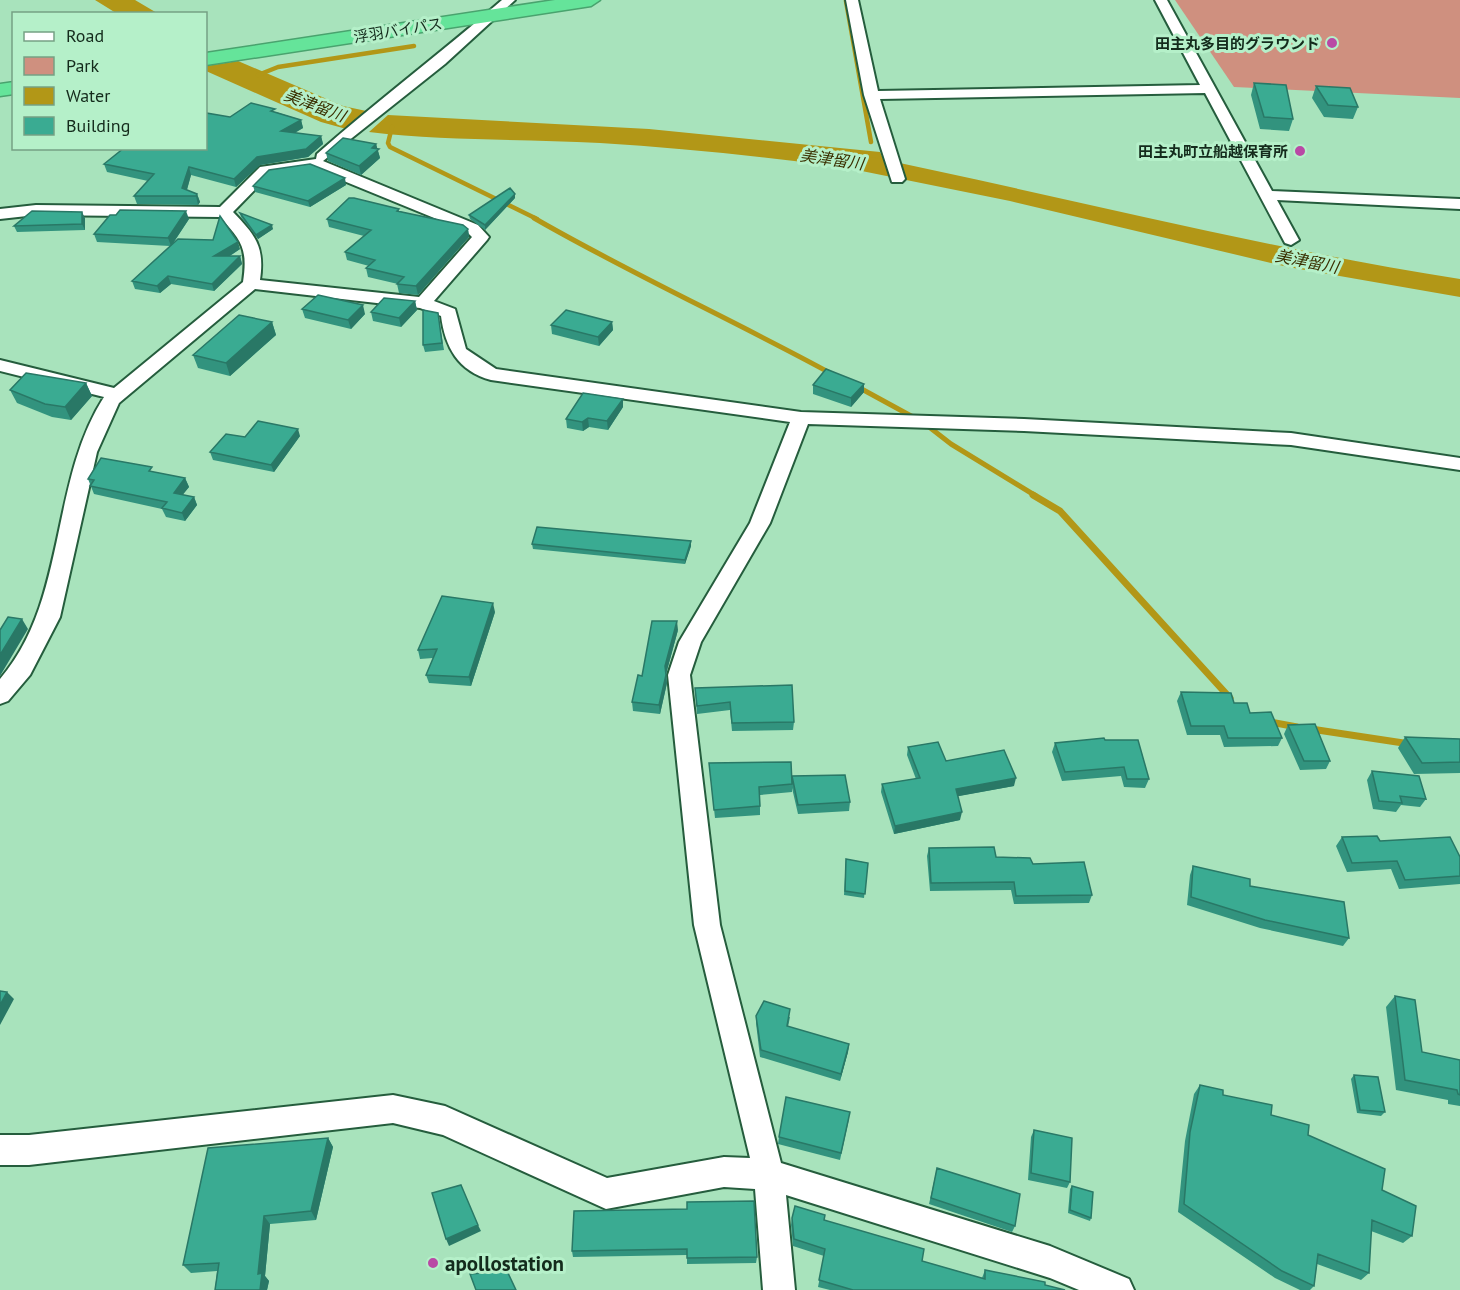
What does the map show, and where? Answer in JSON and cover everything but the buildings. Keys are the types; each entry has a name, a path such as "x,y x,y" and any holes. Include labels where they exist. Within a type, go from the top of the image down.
{"highway":[{"name":"浮羽バイパス","path":"207,59 591,0"}],"street":[{"path":"314,163 375,110 440,61 495,15 509,0"},
{"path":"852,0 871,95 885,148 897,179"},
{"path":"1161,0 1291,240"},
{"path":"871,95 1211,89"},
{"path":"0,214 36,210 224,212 265,170 314,163 471,228 481,237 423,303"},
{"path":"1267,195 1460,204"},
{"path":"0,695 22,669 49,617 87,452 116,394 251,284 255,256 249,240 224,212"},
{"path":"251,284 423,303 449,313 452,335 460,356 491,374 801,418 1024,425 1291,439 1460,464"},
{"path":"0,365 116,394"},
{"path":"779,1290 769,1173 707,925 679,675 690,642 760,524 801,418"},
{"path":"0,1150 41,1148 393,1109 445,1121 606,1194 724,1172 769,1173 1050,1262 1118,1290"}],"green space":[{"name":"田主丸多目的グラウンド","path":"1175,0 1460,0 1460,98 1234,87"}],"water":[{"path":"95,0 135,0 155,12 114,12"},
{"path":"238,61 343,106 371,112 350,130 321,122 207,71 207,66"},
{"path":"388,115 649,129 880,152 890,174 673,148 427,137 369,132"}],"waterway":[{"path":"846,1 871,142"},
{"path":"258,75 278,67 414,46"},
{"path":"392,127 388,143 390,147 537,219"},
{"name":"美津留川","path":"851,161 1010,193 1288,258 1460,288"},
{"path":"534,218 832,374"},
{"path":"858,387 924,423 951,444 1036,496"},
{"path":"1033,495 1060,511 1230,698"},
{"path":"1270,722 1297,727"},
{"path":"1311,729 1410,744"}],"place":[{"name":"田主丸多目的グラウンド","path":"1332,43"},
{"name":"田主丸町立船越保育所","path":"1300,151"},
{"name":"apollostation","path":"433,1263"}]}
